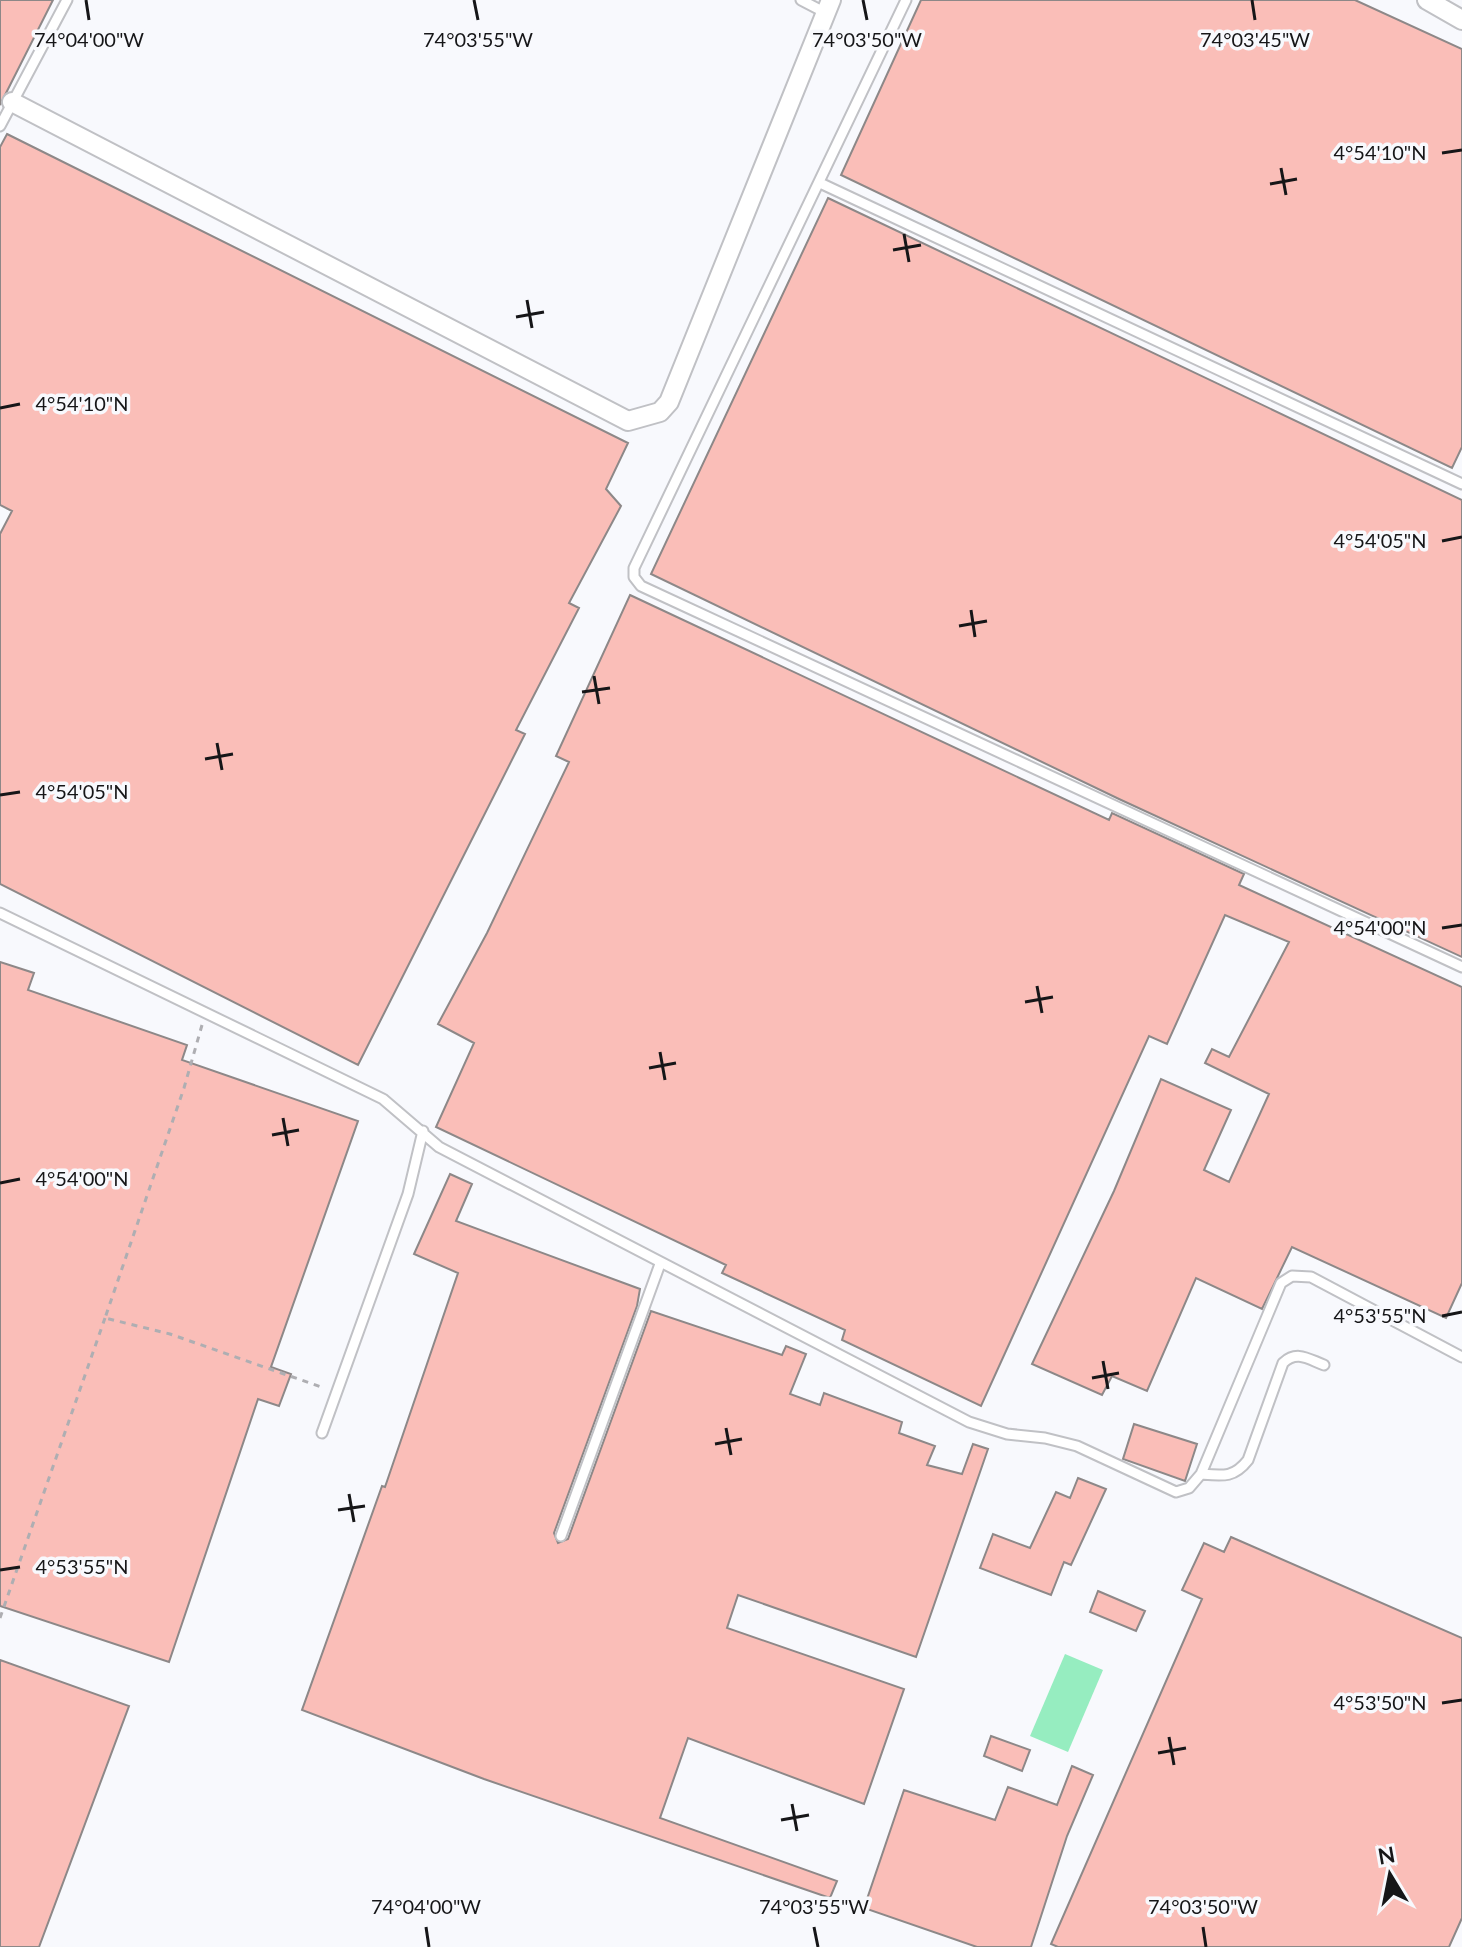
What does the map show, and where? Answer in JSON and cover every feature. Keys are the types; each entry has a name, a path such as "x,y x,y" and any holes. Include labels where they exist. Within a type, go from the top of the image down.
{"street":[{"path":"1427,0 1462,20"},
{"path":"6,99 628,421 660,412 669,402 828,7"}],"lane":[{"path":"0,126 6,99 67,0"},
{"path":"801,0 828,7"},
{"path":"906,0 634,568 634,577 641,586 1462,967"},
{"path":"820,183 1462,484"},
{"path":"0,913 383,1099 439,1147 969,1422 1007,1434 1045,1438 1077,1446 1176,1492 1189,1488 1201,1474 1281,1283 1292,1276 1311,1277 1462,1355"},
{"path":"322,1433 408,1194 423,1131"},
{"path":"561,1536 660,1264"},
{"path":"1201,1474 1228,1476 1240,1471 1248,1460 1283,1363 1297,1355 1324,1365"}],"path":[{"path":"0,1618 184,1088 206,1013"},
{"path":"105,1318 170,1334 336,1393"}],"green space":[{"path":"1065,1654 1103,1670 1068,1752 1030,1736"}],"building":[{"path":"0,0 53,0 0,105"},
{"path":"921,0 1355,0 1462,49 1462,447 1452,468 841,175"},
{"path":"7,134 628,443 606,489 621,506 569,603 579,608 516,730 525,734 358,1065 0,884 0,534 12,511 0,505 0,147"},
{"path":"828,198 1462,500 1462,957 1119,799 651,574"},
{"path":"630,595 1109,820 1112,813 1244,874 1239,885 1462,987 1462,1283 1446,1318 1292,1247 1262,1309 1196,1278 1147,1391 1112,1376 1102,1395 1032,1364 1114,1191 1161,1079 1231,1110 1204,1170 1229,1182 1269,1094 1205,1063 1212,1049 1229,1057 1289,942 1225,915 1167,1044 1149,1036 981,1406 842,1340 845,1330 722,1273 726,1265 436,1127 474,1043 438,1024 487,933 569,762 556,756"},
{"path":"0,962 34,973 28,990 187,1045 182,1060 358,1121 271,1367 291,1374 279,1406 258,1399 169,1662 0,1606"},
{"path":"450,1174 472,1184 456,1221 640,1289 637,1306 554,1533 558,1543 568,1539 651,1311 782,1355 786,1346 806,1354 790,1394 820,1405 824,1393 902,1422 899,1433 935,1446 927,1465 962,1474 973,1444 988,1449 916,1657 738,1595 727,1628 904,1689 864,1804 688,1738 660,1818 837,1881 830,1898 484,1779 302,1710 382,1486 385,1487 458,1273 414,1254"},
{"path":"1134,1424 1197,1444 1185,1481 1123,1459"},
{"path":"1078,1478 1106,1489 1071,1565 1064,1562 1051,1595 980,1568 993,1534 1030,1548 1056,1492 1070,1498"},
{"path":"1231,1537 1462,1638 1462,1918 1449,1947 1058,1947 1051,1944 1202,1599 1182,1590 1204,1543 1224,1552"},
{"path":"1098,1591 1145,1611 1136,1631 1090,1612"},
{"path":"0,1660 129,1706 39,1947 0,1947"},
{"path":"991,1736 1030,1750 1022,1771 984,1756"},
{"path":"1072,1766 1093,1775 1067,1836 1031,1947 977,1947 864,1908 904,1790 995,1820 1008,1787 1057,1805"}]}
